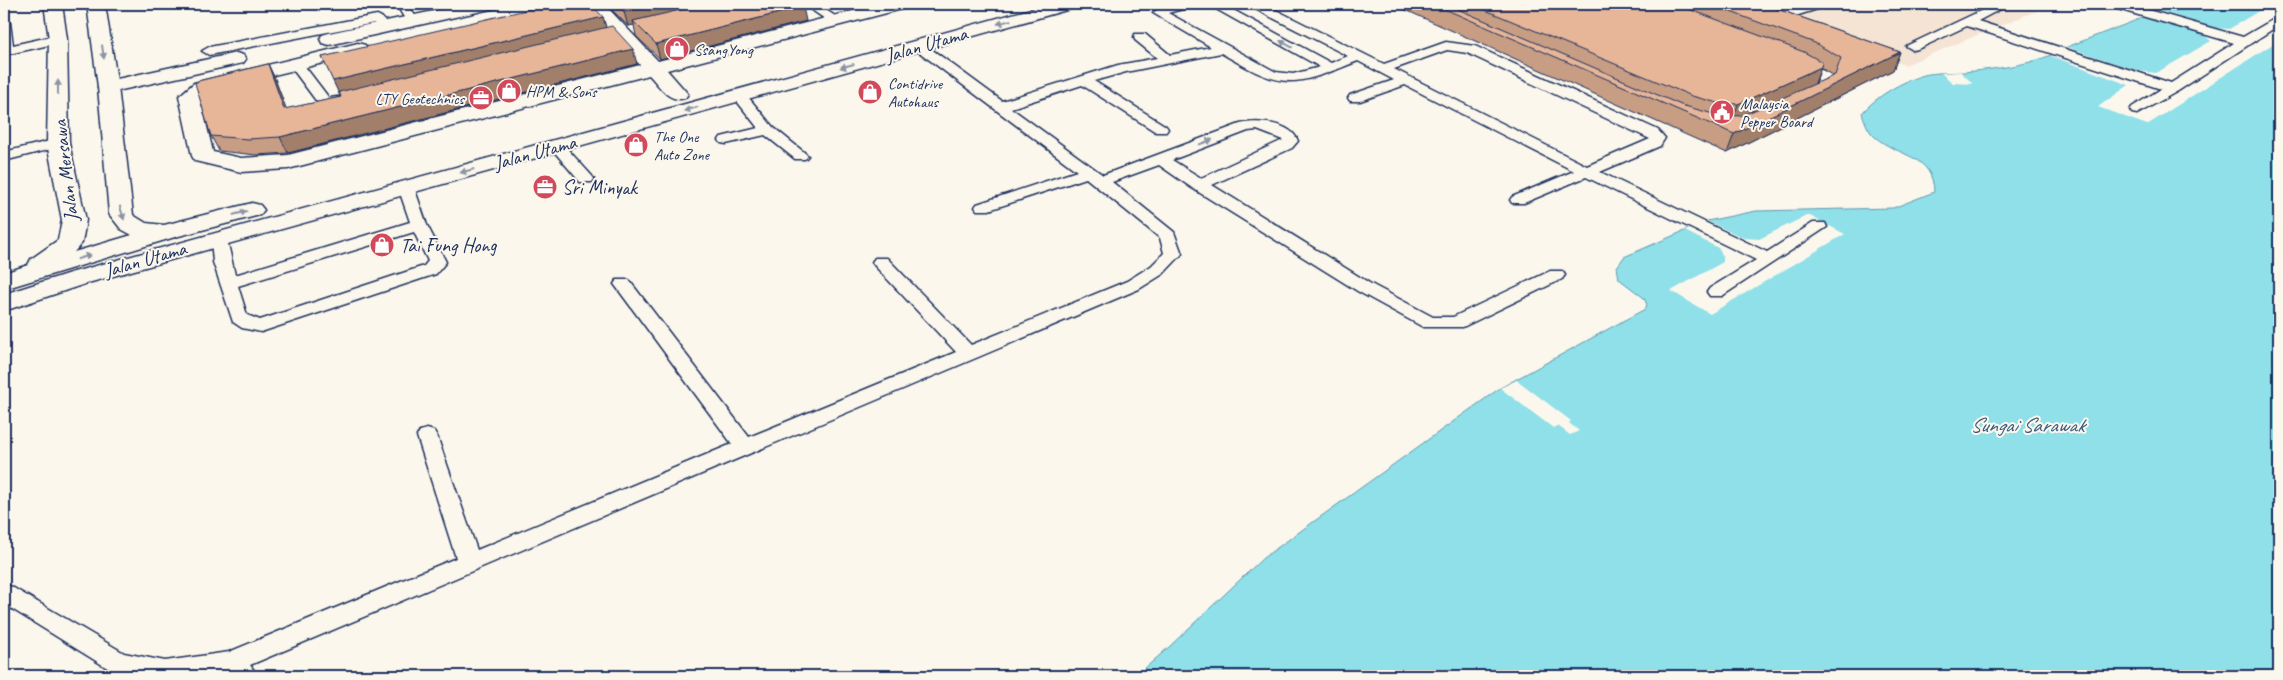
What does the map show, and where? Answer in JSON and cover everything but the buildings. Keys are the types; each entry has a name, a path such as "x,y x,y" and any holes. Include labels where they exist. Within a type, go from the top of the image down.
{"street":[{"name":"Jalan Mersawa","path":"9,280 46,261 70,243 74,220 58,142 58,39 53,4"},
{"path":"96,4 108,87 121,214 127,224 145,231 166,232"},
{"path":"491,4 412,21 380,23 200,87 189,96 203,156 240,166 288,162 900,4"},
{"path":"594,4 678,94"},
{"name":"Jalan Utama","path":"9,280 166,232 1009,4"},
{"name":"Jalan Utama","path":"4,303 79,278 1068,4"},
{"path":"108,87 507,16"}],"lane":[{"path":"209,51 380,23 369,4"},
{"path":"402,4 412,21"},
{"path":"809,4 835,20"},
{"path":"1186,4 1165,9 1160,13 1270,75 1288,79 1306,76 1360,56"},
{"path":"1213,4 1329,68"},
{"path":"1255,4 1586,171 1768,259"},
{"path":"1754,4 1792,13 1820,4"},
{"path":"1913,46 2004,4"},
{"path":"2115,4 2244,42"},
{"path":"2137,110 2279,20"},
{"path":"1966,21 2173,88"},
{"path":"4,23 6,50 58,39"},
{"path":"1140,37 1168,60"},
{"path":"4,593 118,662 165,671 238,669 470,564 745,446 1133,285 1157,270 1172,254 1168,236 1095,177 999,108 918,46"},
{"path":"1384,68 1446,46 1465,47 1653,133 1658,138 1655,143 1518,200"},
{"path":"999,108 1123,68 1223,49"},
{"path":"292,55 324,103 333,104 361,97"},
{"path":"1786,58 1825,77 1822,89 1796,101"},
{"path":"1355,98 1406,80"},
{"path":"1084,81 1161,129"},
{"path":"739,95 768,130 800,156"},
{"path":"983,207 1160,159 1256,125 1270,127 1290,138 1291,141 1287,145 1198,185"},
{"path":"726,140 768,130"},
{"path":"4,157 58,142"},
{"path":"557,146 586,179"},
{"path":"1160,159 1198,185 1365,288 1430,323 1456,323 1556,275"},
{"path":"219,239 228,283 238,318 249,324 261,326 430,270 437,262 419,225 406,187"},
{"path":"228,283 419,225"},
{"path":"1716,292 1820,227"},
{"path":"880,262 969,354"},
{"path":"623,284 745,446"},
{"path":"427,436 470,564"}],"shaded area":[{"path":"1730,4 2053,4 1905,65"}],"water":[{"name":"Sungai Sarawak","path":"2178,4 2279,4 2279,676 1136,676 1263,558 1500,388 1645,309 1647,305 1644,298 1619,279 1617,267 1624,257 1707,221 1756,211 1893,208 1934,192 1928,170 1921,163 1884,144 1870,132 1862,113 1882,95 1899,85 1924,75 2003,68 2030,62"}],"pier":[{"path":"2270,4 2279,4 2279,40 2147,125 2098,107 2129,85 2051,56 2067,47 2139,71 2156,73 2211,41 2204,35 2142,17 2157,10 2215,28 2229,29"},
{"path":"1961,72 1973,84 1953,83 1941,73"},
{"path":"1808,215 1845,234 1710,314 1671,291 1723,262 1723,256 1718,248 1685,231 1707,221 1744,238 1759,239"},
{"path":"1517,380 1571,421 1569,423 1579,431 1570,435 1558,426 1553,428 1500,388"}],"place":[{"name":"SsangYong","path":"677,49"},
{"name":"HPM & Sons","path":"509,91"},
{"name":"Contidrive Autohaus","path":"870,92"},
{"name":"LTY Geotechnics","path":"481,98"},
{"name":"Malaysia Pepper Board","path":"1722,112"},
{"name":"The One Auto Zone","path":"636,145"},
{"name":"Sri Minyak","path":"545,187"},
{"name":"Tai Fung Hong","path":"382,245"}]}
